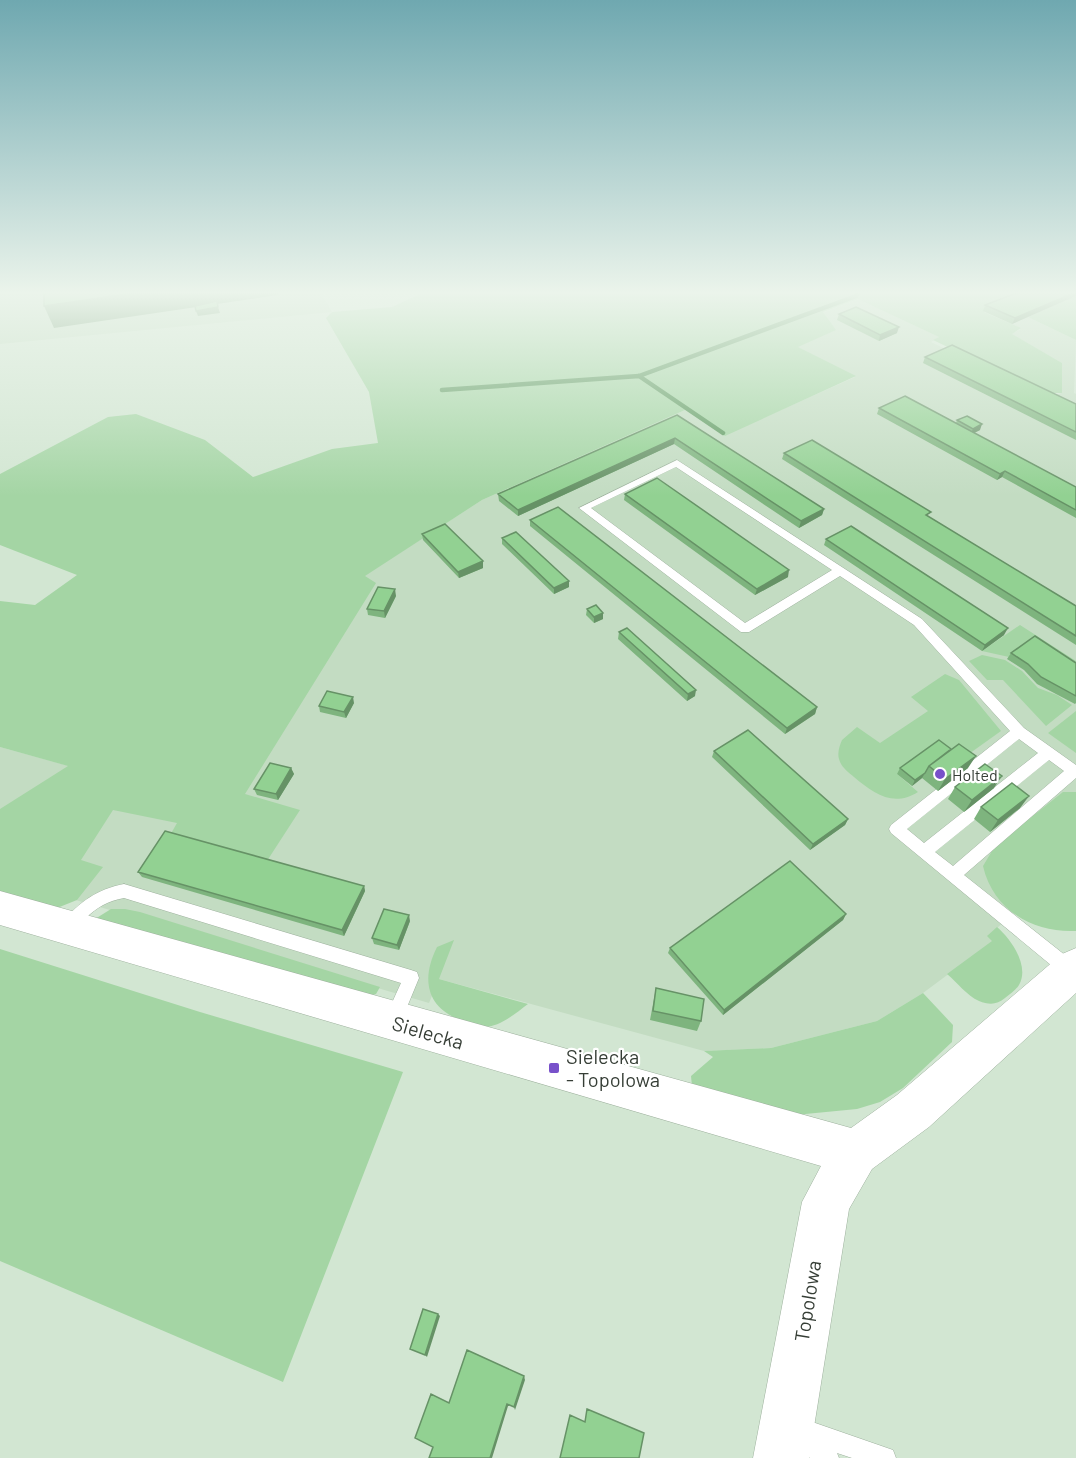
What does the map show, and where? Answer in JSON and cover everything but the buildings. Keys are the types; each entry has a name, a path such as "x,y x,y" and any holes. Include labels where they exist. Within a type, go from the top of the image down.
{"street":[{"name":"Sielecka","path":"0,908 856,1153"},
{"path":"856,1153 913,1111 1074,969"},
{"name":"Topolowa","path":"784,1441 821,1219 826,1202 856,1153"}],"lane":[{"path":"841,570 745,629 584,508 677,463 841,570 918,622 1019,732 1075,771 953,875"},
{"path":"1019,732 896,829 1074,969"},
{"path":"924,852 1048,753"},
{"path":"784,1441 828,1458"},
{"path":"784,1441 885,1458"}],"shaded area":[{"path":"822,360 968,360 1046,398 1061,393 1062,363 1057,360 1075,360 1076,858 988,936 993,941 923,993 877,1021 771,1048 704,1051 439,979 429,1003 0,878 0,747 69,766 482,500 685,410 725,435 855,377"}],"green space":[{"path":"350,360 824,360 856,376 725,436 685,410 482,500 365,576 376,583 245,794 300,810 265,864 169,837 177,823 113,810 81,860 103,867 77,900 57,908 0,891 0,809 68,766 0,747 0,601 35,605 77,575 0,545 0,474 108,417 136,414 205,440 253,477 332,449 378,443 369,392"},
{"path":"975,360 1057,360 1062,363 1062,393 1045,393"},
{"path":"1020,625 1076,661 1076,672 982,651"},
{"path":"982,655 1005,660 1022,671 1038,688 1057,695 1072,705 1046,726 1003,680 987,680 969,661"},
{"path":"945,674 959,680 1001,731 959,761 897,774 918,792 909,797 892,799 876,793 845,769 838,756 842,740 857,727 880,743 928,711 911,697"},
{"path":"1076,711 1076,753 1048,733"},
{"path":"1063,792 1076,792 1076,931 1045,928 1017,916 996,895 988,882 983,866 995,846"},
{"path":"111,909 140,912 380,987 376,994 369,996 95,919"},
{"path":"997,927 1008,938 1021,961 1022,978 1018,987 1011,993 999,1002 990,1004 970,996 947,974 992,941 987,936"},
{"path":"454,940 439,979 528,1004 502,1022 484,1027 453,1017 443,1010 430,993 429,971 437,947"},
{"path":"0,949 200,1012 403,1072 283,1382 0,1261"},
{"path":"923,993 953,1025 952,1042 903,1088 880,1102 857,1109 795,1115 692,1086 691,1076 713,1057 704,1051 771,1048 877,1021"}],"waterway":[{"path":"639,376 682,360"},
{"path":"442,390 639,376"},
{"path":"639,376 723,433"}],"place":[{"name":"Holted","path":"940,774"},
{"name":"Sielecka - Topolowa","path":"554,1068"}]}
